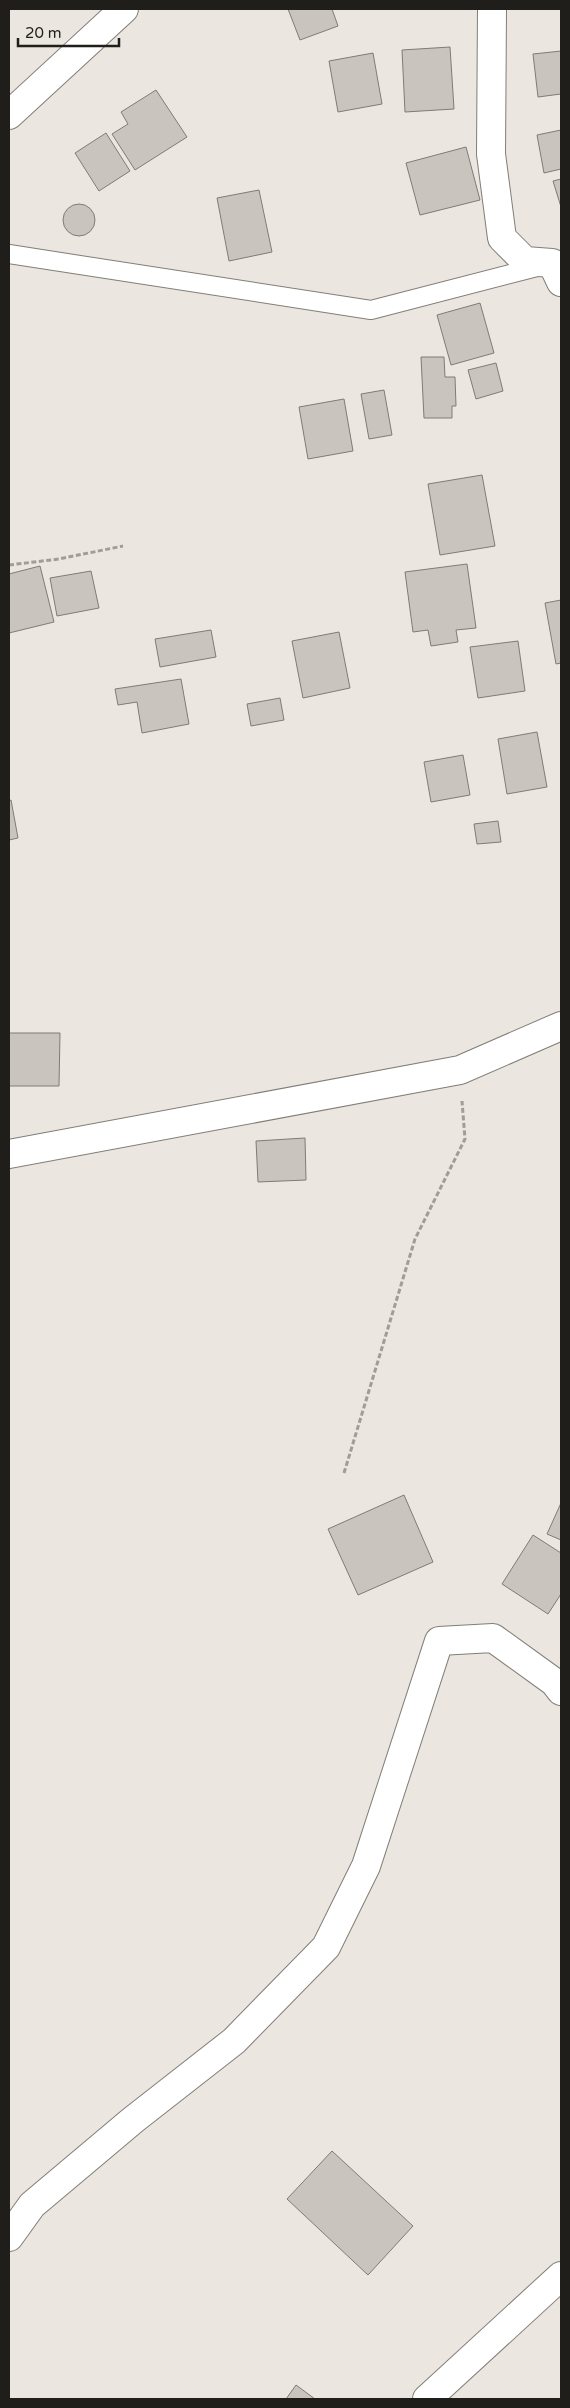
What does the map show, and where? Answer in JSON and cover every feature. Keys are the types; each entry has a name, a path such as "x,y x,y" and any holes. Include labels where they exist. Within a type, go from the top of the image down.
{"street":[{"path":"9,115 124,9"},
{"path":"492,9 490,154 502,238 524,261 558,269"},
{"path":"9,1154 460,1070 561,1026"},
{"path":"9,2237 32,2205 133,2120 234,2041 326,1947 366,1866 439,1641 493,1638 554,1682 561,1691"},
{"path":"428,2399 561,2276"}],"lane":[{"path":"9,254 370,310 558,269"}],"path":[{"path":"9,565 59,559 123,546"},
{"path":"344,1474 414,1239 465,1139 460,1070"}],"building":[{"path":"288,9 332,9 338,26 300,40"},
{"path":"450,47 454,109 405,112 402,50"},
{"path":"561,51 561,94 538,97 533,54"},
{"path":"373,53 382,104 338,112 329,61"},
{"path":"156,90 187,137 135,170 112,134 128,124 121,112"},
{"path":"561,130 561,169 544,173 537,135"},
{"path":"106,133 130,171 99,191 75,153"},
{"path":"466,147 480,200 420,215 406,163"},
{"path":"561,179 561,207 553,181"},
{"path":"259,190 272,252 229,261 217,198"},
{"path":"79,204 85,205 90,209 94,214 94,226 90,231 85,235 79,236 73,235 68,231 64,226 63,220 64,214 68,209 73,205"},
{"path":"480,303 494,353 451,365 437,315"},
{"path":"421,357 444,357 445,377 455,377 456,406 452,406 452,418 424,418"},
{"path":"496,363 503,391 476,399 468,370"},
{"path":"384,390 392,435 369,439 361,394"},
{"path":"344,399 353,451 308,459 299,407"},
{"path":"482,475 495,546 440,555 428,484"},
{"path":"467,564 476,628 456,630 458,642 431,646 428,630 413,632 405,572"},
{"path":"40,566 54,622 9,633 9,574"},
{"path":"91,571 99,608 57,616 50,578"},
{"path":"561,600 561,663 556,664 545,603"},
{"path":"211,630 216,657 160,667 155,639"},
{"path":"339,632 350,688 303,698 292,641"},
{"path":"518,641 525,691 478,698 470,647"},
{"path":"181,679 189,724 142,733 137,702 118,705 115,689"},
{"path":"280,698 284,720 251,726 247,704"},
{"path":"537,732 547,787 507,794 498,739"},
{"path":"463,755 470,795 431,802 424,762"},
{"path":"11,800 18,838 9,840 9,801"},
{"path":"498,821 501,842 477,844 474,824"},
{"path":"9,1033 60,1033 59,1086 9,1086"},
{"path":"305,1138 306,1180 258,1182 256,1141"},
{"path":"404,1495 433,1562 358,1595 328,1529"},
{"path":"561,1503 561,1540 547,1534"},
{"path":"533,1535 561,1553 561,1594 548,1614 502,1584"},
{"path":"332,2151 413,2226 368,2275 287,2199"},
{"path":"296,2385 315,2399 286,2399"}]}
